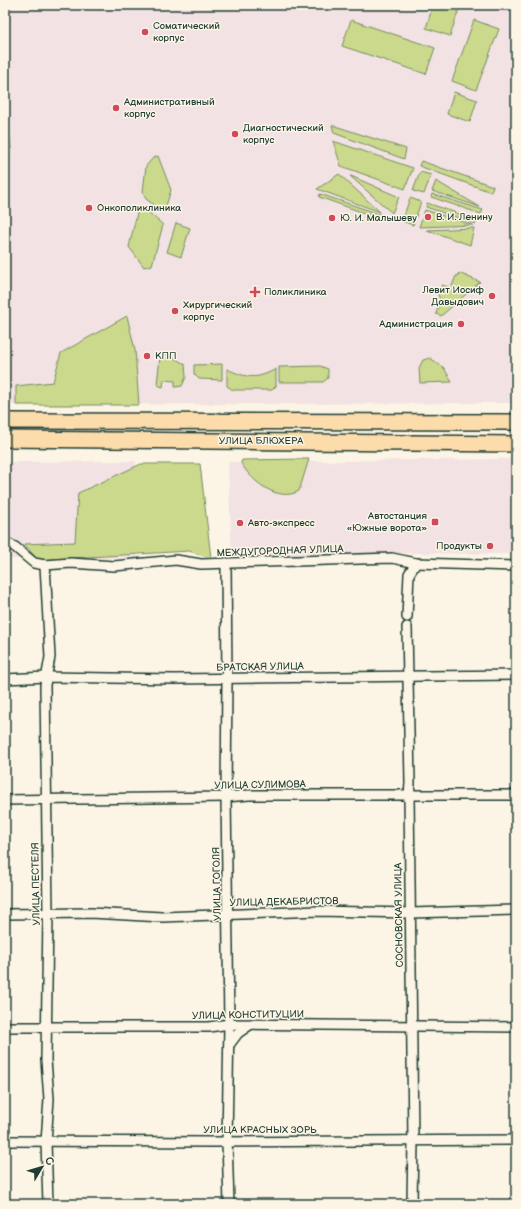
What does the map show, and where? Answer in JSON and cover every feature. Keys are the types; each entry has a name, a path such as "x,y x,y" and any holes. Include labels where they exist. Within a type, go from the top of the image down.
{"main road":[{"name":"УЛИЦА БЛЮХЕРА","path":"5,421 516,422"},
{"name":"УЛИЦА БЛЮХЕРА","path":"5,440 516,444"}],"street":[{"path":"5,542 15,547 34,562 45,565"},
{"name":"МЕЖДУГОРОДНАЯ УЛИЦА","path":"45,565 71,563 114,566 176,560 201,564 392,558 416,563 516,566"},
{"name":"УЛИЦА ГОГОЛЯ","path":"226,563 226,797 229,1024 227,1142 229,1204"},
{"path":"407,617 409,574 416,563"},
{"name":"УЛИЦА ПЕСТЕЛЯ","path":"45,565 50,658 45,685 48,913 46,1060 49,1099 46,1142 48,1204"},
{"name":"СОСНОВСКАЯ УЛИЦА","path":"407,627 410,783 413,1140 412,1204"},
{"name":"БРАТСКАЯ УЛИЦА","path":"5,679 47,677 227,679 516,675"},
{"name":"УЛИЦА СУЛИМОВА","path":"5,800 226,797 249,795 516,795"},
{"name":"УЛИЦА ДЕКАБРИСТОВ","path":"5,914 91,913 162,917 318,911 410,913 516,910"},
{"name":"УЛИЦА КОНСТИТУЦИИ","path":"5,1027 209,1027 229,1024 251,1024 516,1027"},
{"path":"229,1045 238,1033 251,1024"},
{"name":"УЛИЦА КРАСНЫХ ЗОРЬ","path":"5,1141 227,1142 516,1140"}],"shaded area":[{"path":"5,5 516,5 516,403 5,405 5,142 11,148 5,120"},
{"path":"516,459 516,554 402,553 232,556 228,462"},
{"path":"136,461 137,558 5,559 5,462"}],"green space":[{"path":"433,5 447,5 459,9 450,36 426,28"},
{"path":"351,20 435,48 426,74 342,46"},
{"path":"474,20 499,29 476,90 452,81"},
{"path":"5,82 11,149 5,142"},
{"path":"454,92 477,100 470,122 447,114"},
{"path":"332,125 406,149 404,159 334,133"},
{"path":"333,141 413,168 405,189 341,166"},
{"path":"158,156 171,190 164,212 146,199 143,192 146,166 153,158"},
{"path":"421,161 493,186 491,192 419,166"},
{"path":"420,172 431,175 424,194 413,191"},
{"path":"339,174 380,212 317,189"},
{"path":"350,176 399,197 392,213"},
{"path":"436,181 480,207 432,191"},
{"path":"320,194 382,215 381,219 319,197"},
{"path":"432,194 483,210 481,214 431,197"},
{"path":"410,198 421,202 413,225 402,221"},
{"path":"427,203 477,220 476,224 426,207"},
{"path":"145,209 163,225 152,265 144,267 129,247 137,213"},
{"path":"425,210 473,225 419,227"},
{"path":"176,223 190,228 181,257 167,252"},
{"path":"474,228 470,245 427,230"},
{"path":"459,273 480,282 441,316 436,314 440,301 438,294 442,285 451,288 456,276 458,276"},
{"path":"127,316 135,350 139,405 16,405 16,386 53,382 61,353"},
{"path":"163,353 185,364 186,377 182,386 175,387 175,381 164,380 163,387 157,384 160,357"},
{"path":"430,358 444,368 452,382 420,383 419,368 423,360"},
{"path":"222,364 222,380 199,379 194,374 194,365"},
{"path":"320,366 328,369 328,378 323,382 279,382 279,367"},
{"path":"227,369 246,376 257,376 269,373 276,369 276,386 272,390 233,390 227,386"},
{"path":"309,459 299,491 291,494 282,494 266,488 251,477 241,463 242,460"},
{"path":"141,464 200,464 211,558 189,551 38,560 24,544 75,542 78,493"}],"place":[{"name":"Соматический корпус","path":"145,32"},
{"name":"Административный корпус","path":"116,108"},
{"name":"Диагностический корпус","path":"235,134"},
{"name":"Онкополиклиника","path":"89,208"},
{"name":"В. И. Ленину","path":"428,217"},
{"name":"Ю. И. Малышеву","path":"332,218"},
{"name":"Поликлиника","path":"255,292"},
{"name":"Левит Иосиф Давыдович","path":"492,296"},
{"name":"Хирургический корпус","path":"175,311"},
{"name":"Администрация","path":"461,324"},
{"name":"КПП","path":"147,356"},
{"name":"Автостанция «Южные ворота»","path":"435,522"},
{"name":"Авто-экспресс","path":"240,523"},
{"name":"Продукты","path":"490,546"}]}
